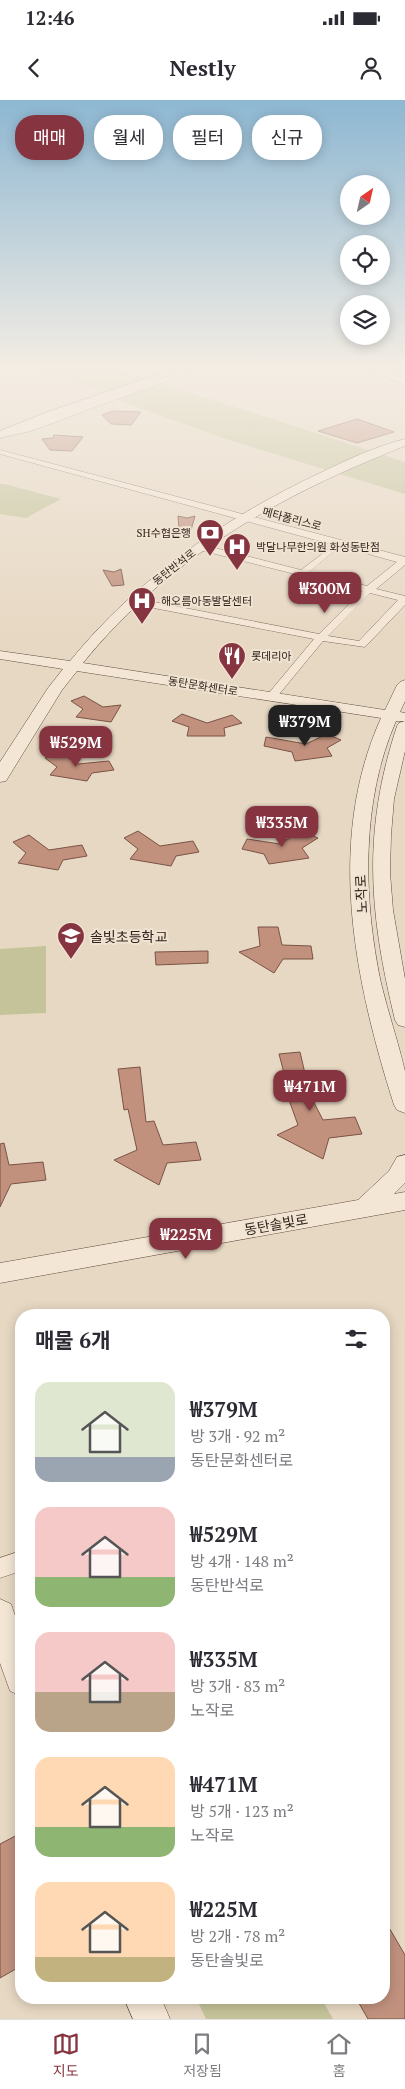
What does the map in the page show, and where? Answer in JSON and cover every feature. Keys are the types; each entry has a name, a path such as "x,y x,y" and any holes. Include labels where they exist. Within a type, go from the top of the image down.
{"street":[{"name":"메타폴리스로","path":"17,457 405,561"},
{"name":"동탄반석로","path":"0,777 31,723 71,666 102,631 166,572 242,517 289,492 366,457"},
{"path":"133,601 361,645 405,599 199,547"},
{"path":"306,570 336,547"},
{"path":"272,696 320,636 367,590 405,561"},
{"name":"동탄문화센터로","path":"0,654 397,716"},
{"name":"노작로","path":"405,685 388,748 382,825 381,872 390,955 405,1020"},
{"name":"노작로","path":"405,726 372,765 364,806 360,854 361,907 365,949 373,992 405,1105"},
{"path":"364,1208 397,1177 405,1163"},
{"name":"동탄솔빛로","path":"0,1273 405,1202"},
{"path":"364,1208 405,1216"},
{"path":"0,1568 15,1563"},
{"path":"0,1614 15,1661"},
{"path":"145,2004 152,2019"}],"green space":[{"path":"283,457 388,457 405,462 405,494"},
{"path":"0,484 61,499 26,518 0,514"},
{"path":"46,946 46,1013 0,1015 0,949"},
{"path":"199,2004 324,2004 333,2019 206,2019"}],"building":[{"path":"178,516 187,518 195,516 191,530 179,530"},
{"path":"121,569 124,585 112,586 103,570 114,572"},
{"path":"84,696 103,707 121,705 111,722 76,717 83,709 71,701"},
{"path":"182,714 207,723 232,715 242,723 224,728 225,736 187,736 189,727 172,721"},
{"path":"327,734 341,740 327,748 332,756 295,761 292,752 264,746 266,737 306,744"},
{"path":"59,752 78,764 109,761 114,770 92,773 87,781 50,775 57,767 45,758"},
{"path":"138,831 160,846 193,841 199,852 176,856 171,866 130,859 138,849 124,838"},
{"path":"302,831 318,838 302,848 309,858 269,864 264,854 242,849 247,839 280,844"},
{"path":"29,835 49,850 82,845 87,856 63,860 58,870 18,863 26,853 13,842"},
{"path":"258,927 278,927 282,945 311,946 313,959 283,959 274,973 239,952 260,946"},
{"path":"208,951 208,963 156,965 155,952"},
{"path":"300,1052 310,1095 323,1120 355,1117 362,1134 329,1138 323,1159 277,1135 298,1125 289,1100 291,1100 279,1054"},
{"path":"140,1067 146,1122 154,1121 163,1145 196,1142 201,1160 167,1163 159,1185 114,1160 137,1150 128,1109 124,1110 118,1069"},
{"path":"4,1143 9,1165 43,1162 46,1180 11,1184 0,1207 0,1144"},
{"path":"15,1836 15,1969 0,1978 0,1844"},
{"path":"390,1929 405,1955 405,2019 368,2019 359,2004 390,2004"}],"place":[{"name":"SH수협은행","path":"210,557"},
{"name":"박달나무한의원 화성동탄점","path":"237,571"},
{"name":"해오름아동발달센터","path":"142,625"},
{"name":"롯데리아","path":"232,680"},
{"name":"솔빛초등학교","path":"71,960"}]}
